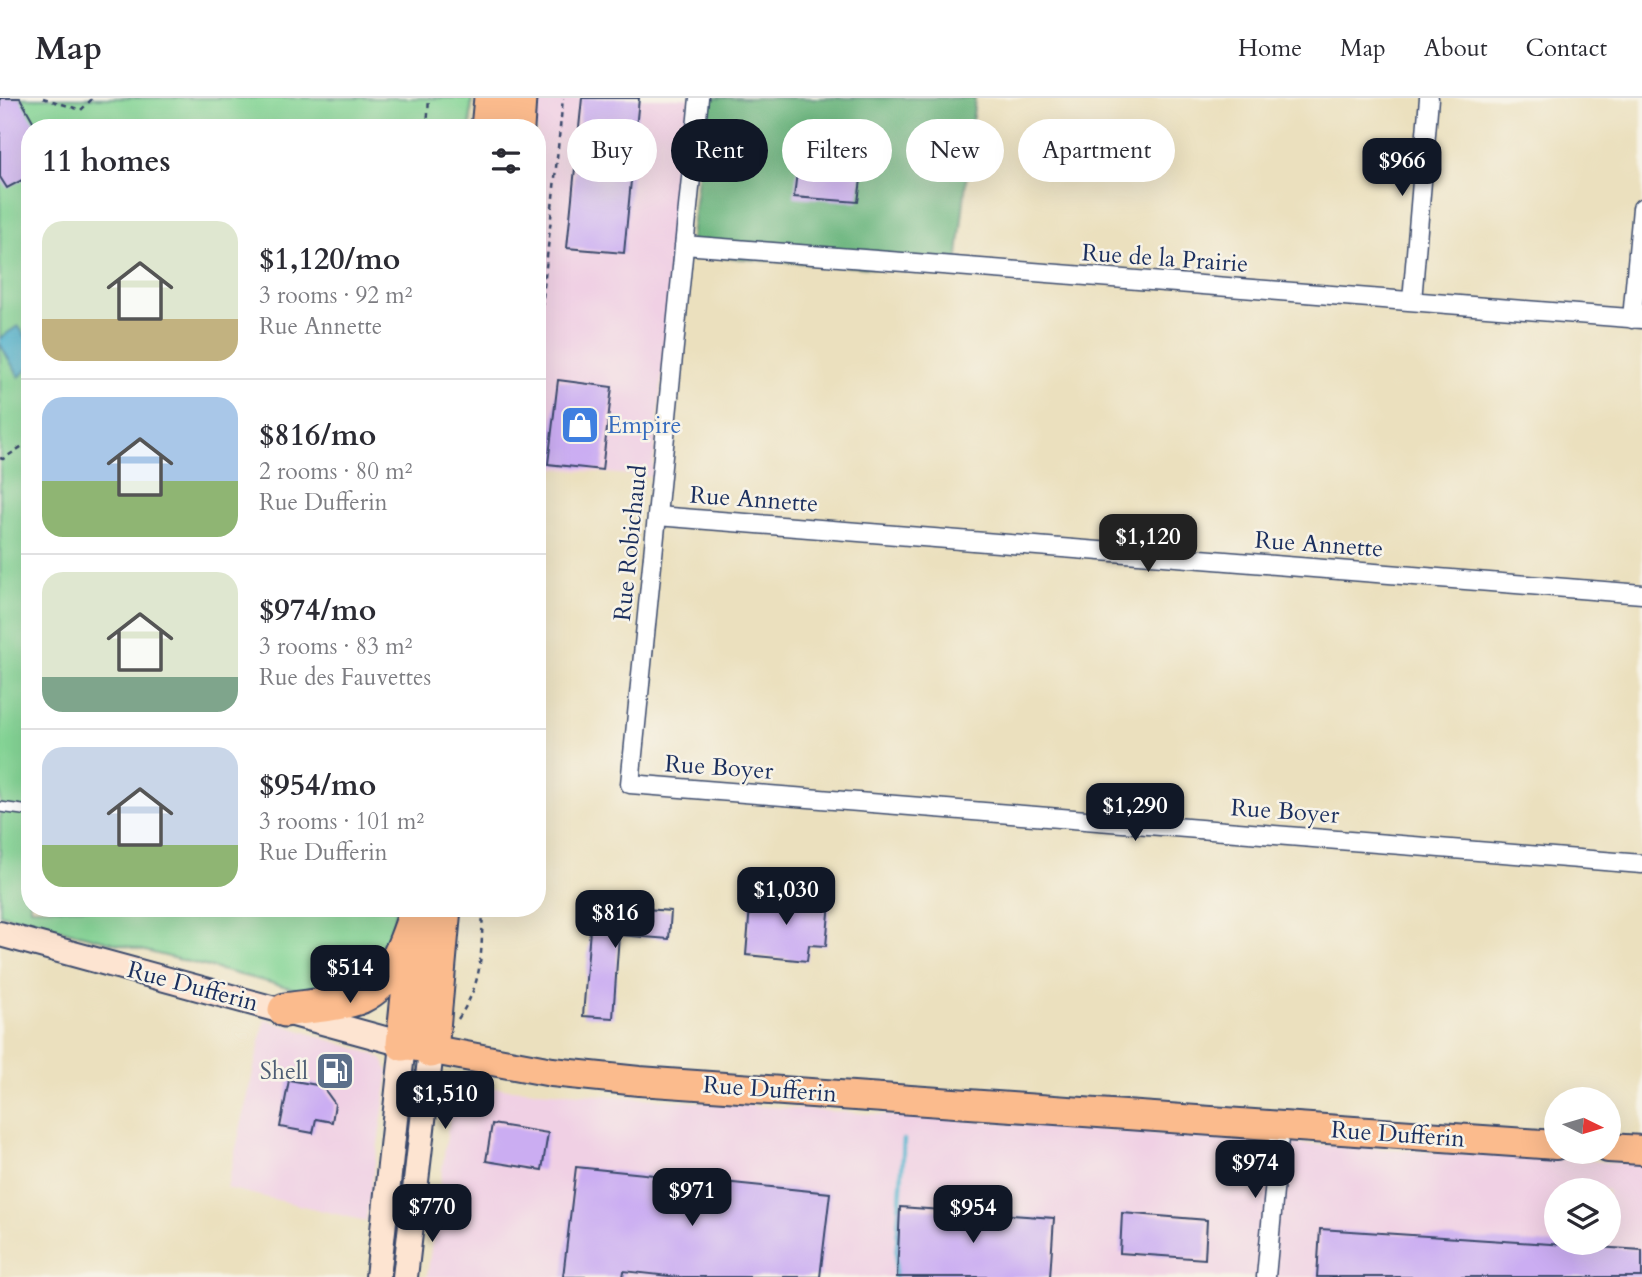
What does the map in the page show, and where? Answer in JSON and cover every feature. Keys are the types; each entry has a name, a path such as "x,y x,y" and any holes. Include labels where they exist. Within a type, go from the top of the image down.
{"highway":[{"path":"489,119 491,98"},
{"path":"518,119 519,98"},
{"path":"285,1010 358,998 382,983 403,951 414,917"},
{"path":"417,917 417,1047"},
{"path":"417,1047 442,917"}],"main road":[{"name":"Rue Dufferin","path":"417,1047 552,1073 1544,1144"},
{"path":"1621,1149 1642,1150"}],"street":[{"name":"Rue Robichaud","path":"630,784 699,98"},
{"path":"1412,301 1429,98"},
{"path":"1637,319 1642,208"},
{"name":"Rue de la Prairie","path":"684,245 1637,319"},
{"name":"Rue Annette","path":"657,516 1642,594"},
{"name":"Rue Boyer","path":"630,784 1642,864"},
{"name":"Rue Dufferin","path":"0,934 417,1047"},
{"path":"378,1277 417,1047"},
{"path":"405,1277 417,1047"},
{"path":"1266,1277 1280,1127"}],"lane":[{"path":"0,807 21,810"}],"path":[{"path":"43,98 81,110 93,98"},
{"path":"428,119 429,98"},
{"path":"546,267 563,98"},
{"path":"0,458 3,459 21,447"}],"shaded area":[{"path":"536,98 690,98 688,119 671,119 671,182 682,182 652,477 546,468 546,119 535,119"},
{"path":"265,1019 376,1055 383,1060 389,1073 366,1221 227,1188"},
{"path":"454,1085 1544,1158 1544,1164 1642,1164 1642,1277 427,1277"}],"green space":[{"path":"0,98 472,98 471,119 21,119 21,917 395,917 386,950 365,973 338,987 303,991 0,914"},
{"path":"707,98 975,98 973,119 906,119 906,182 966,182 956,274 689,255 697,182 768,182 768,119 705,119"}],"water":[{"path":"18,326 21,330 19,377 0,344 0,338"}],"building":[{"path":"0,98 20,98 32,119 21,119 21,181 7,188 0,177"},
{"path":"582,98 639,98 637,119 580,119"},
{"path":"574,182 631,182 624,253 567,248"},
{"path":"796,182 861,182 858,202 794,197"},
{"name":"Empire","path":"558,380 612,387 602,470 548,464"},
{"path":"751,894 830,902 826,946 809,945 807,961 746,955"},
{"path":"592,905 671,911 669,939 619,935 613,1018 583,1016"},
{"path":"289,1080 322,1086 335,1104 332,1122 316,1119 313,1133 280,1127"},
{"path":"492,1124 548,1133 542,1170 486,1161"},
{"path":"576,1167 830,1193 820,1277 678,1277 624,1271 623,1277 563,1277"},
{"path":"900,1207 1054,1218 1050,1277 897,1277"},
{"path":"1122,1213 1207,1220 1205,1259 1120,1253"},
{"path":"1320,1229 1544,1244 1544,1255 1621,1255 1621,1249 1642,1250 1642,1277 1317,1277"}],"waterway":[{"path":"895,1277 904,1140"}],"place":[{"name":"Empire","path":"580,425"},
{"name":"Shell","path":"335,1071"}]}
